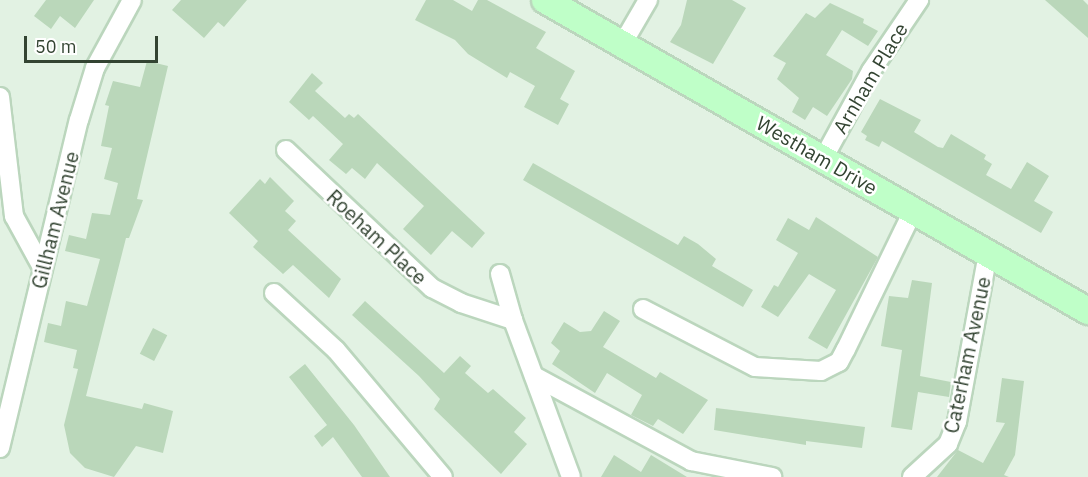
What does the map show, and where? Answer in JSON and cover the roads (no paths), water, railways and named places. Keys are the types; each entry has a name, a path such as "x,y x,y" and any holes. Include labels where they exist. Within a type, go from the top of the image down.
{"street":[{"name":"Gillham Avenue","path":"0,448 95,68 132,0"},
{"name":"Westham Drive","path":"545,0 1088,310"},
{"path":"623,43 648,0"},
{"name":"Arnham Place","path":"823,159 871,71 919,0"},
{"path":"0,97 14,216 43,269"},
{"name":"Roeham Place","path":"286,150 432,288 461,303 513,320"},
{"path":"643,309 754,367 821,371 838,362 846,349 913,211"},
{"name":"Caterham Avenue","path":"912,477 948,444 957,422 988,253"},
{"path":"500,274 513,320 572,477"},
{"path":"274,293 336,350 443,477"},
{"path":"534,376 691,461 772,477"}]}
